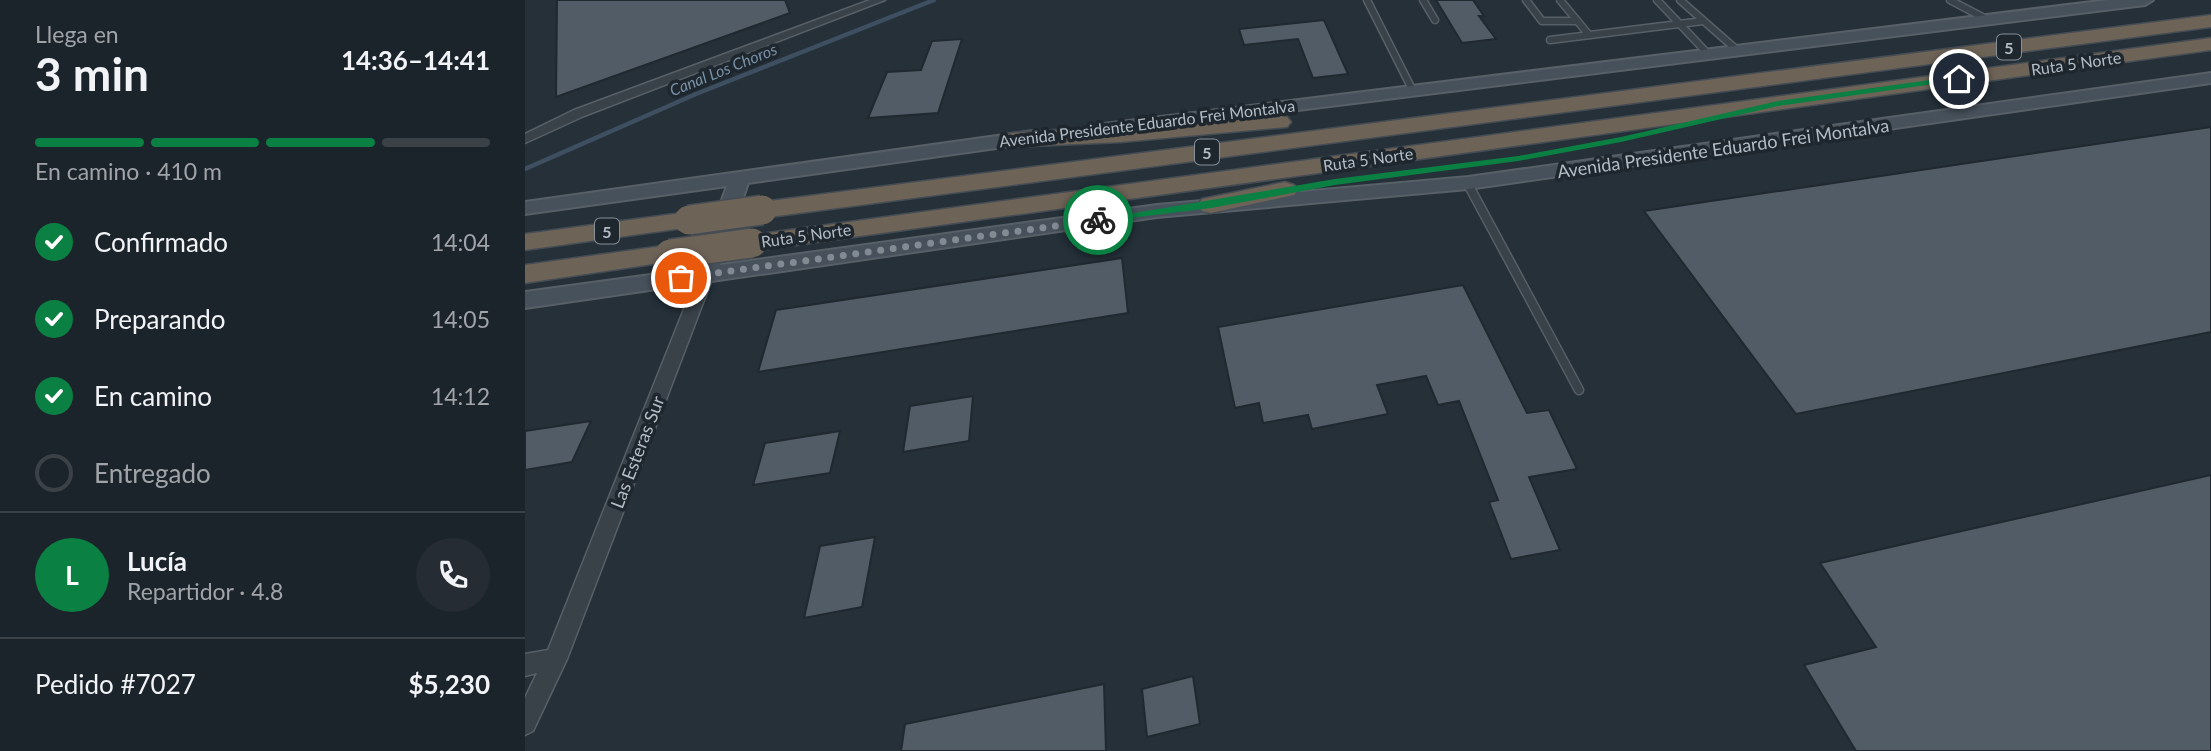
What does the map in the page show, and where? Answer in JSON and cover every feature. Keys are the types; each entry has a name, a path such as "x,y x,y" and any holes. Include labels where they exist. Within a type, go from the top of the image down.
{"highway":[{"path":"2086,37 2211,9"},
{"name":"Ruta 5 Norte","path":"525,242 2211,21"},
{"name":"Ruta 5 Norte","path":"525,274 2211,44"},
{"path":"2102,59 2211,55"},
{"path":"1012,140 1193,130 1591,87 1806,74"},
{"path":"1211,205 1316,185 1550,153 1778,103"}],"main road":[{"name":"Avenida Presidente Eduardo Frei Montalva","path":"525,208 1012,140 2145,0"},
{"name":"Avenida Presidente Eduardo Frei Montalva","path":"525,300 1211,205 1468,183 2211,78"},
{"name":"Las Esteras Sur","path":"706,274 740,177"}],"street":[{"path":"525,139 579,113 880,0"},
{"name":"Las Esteras Sur","path":"525,723 556,659 706,274"},
{"path":"525,665 556,659"}],"lane":[{"path":"1367,0 1413,91"},
{"path":"1423,0 1435,20"},
{"path":"1526,0 1542,21 1577,21"},
{"path":"1560,0 1590,35"},
{"path":"1657,0 1709,55"},
{"path":"1681,0 1738,51"},
{"path":"1949,0 1988,20"},
{"path":"1550,40 1703,21"},
{"path":"1468,183 1579,390"}],"building":[{"path":"557,0 785,0 790,13 556,97"},
{"path":"1436,0 1473,0 1484,16 1479,16 1496,39 1462,43"},
{"path":"1324,20 1348,74 1313,78 1298,39 1244,45 1239,29"},
{"path":"962,39 938,113 868,118 887,72 921,70 932,41"},
{"path":"2211,127 2211,332 1796,414 1644,211"},
{"path":"1122,258 1128,313 758,372 776,310"},
{"path":"1463,285 1527,413 1549,410 1577,469 1529,477 1560,550 1511,559 1489,502 1498,500 1459,401 1438,405 1426,376 1377,385 1388,414 1312,429 1308,415 1263,423 1259,403 1235,408 1218,327"},
{"path":"973,396 969,441 903,452 910,406"},
{"path":"591,421 572,462 525,470 525,431"},
{"path":"840,431 830,473 753,485 765,443"},
{"path":"2211,475 2211,751 1856,751 1804,665 1876,647 1820,563"},
{"path":"875,537 862,607 804,618 820,546"},
{"path":"1193,676 1200,724 1147,737 1142,689"},
{"path":"1104,684 1106,751 901,751 905,724"}],"waterway":[{"name":"Canal Los Choros","path":"525,169 696,94 934,0"}],"way so far":[{"path":"681,278 1098,220"}],"route":[{"path":"1098,220 1211,205 1335,182 1518,159 1621,140 1778,103 1959,79"}]}
